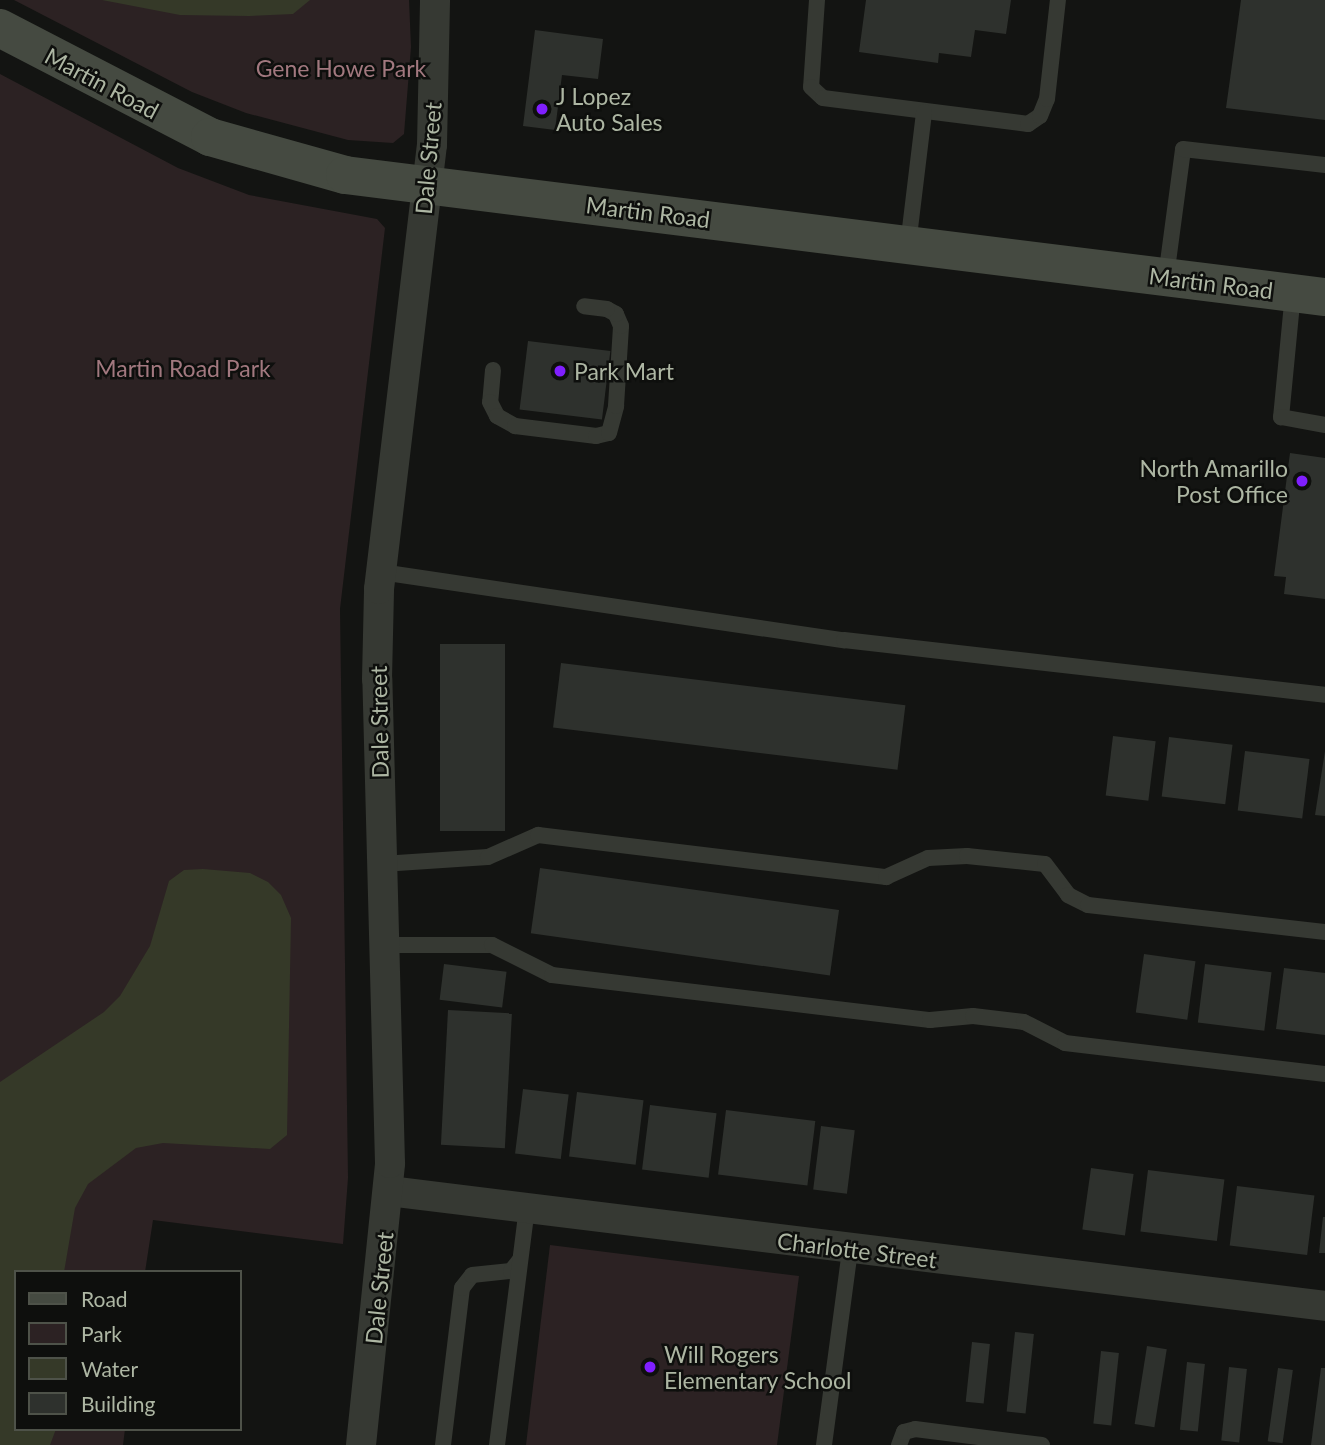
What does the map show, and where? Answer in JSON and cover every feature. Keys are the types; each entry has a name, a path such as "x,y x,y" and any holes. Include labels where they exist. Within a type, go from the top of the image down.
{"street":[{"name":"Dale Street","path":"361,1445 389,1191 377,635 381,572 427,185 435,94 435,0"},
{"name":"Martin Road","path":"0,28 210,137 306,167 427,185 1309,295"},
{"name":"Charlotte Street","path":"389,1191 850,1250 1325,1306"}],"lane":[{"path":"817,0 811,87 823,98 1028,124 1040,117 1047,99 1058,0"},
{"path":"908,245 924,111"},
{"path":"1166,277 1182,149 1325,165"},
{"path":"1309,295 1281,417 1325,425"},
{"path":"493,370 490,402 497,416 515,426 596,436 609,433 616,406 621,326 616,314 607,309 584,306"},
{"path":"381,572 844,640 1325,695"},
{"path":"382,864 488,858 538,835 886,877 928,858 967,856 1045,864 1069,895 1088,905 1325,932"},
{"path":"384,945 492,945 552,975 930,1020 973,1016 1024,1022 1065,1043 1325,1074"},
{"path":"497,1445 527,1209"},
{"path":"824,1445 850,1250"},
{"path":"443,1445 462,1288 471,1275 511,1271 519,1261"},
{"path":"899,1445 904,1432 915,1429 1042,1445"}],"green space":[{"name":"Gene Howe Park","path":"14,0 409,0 411,47 404,134 393,143 348,140 246,113 192,92"},
{"name":"Martin Road Park","path":"0,74 178,168 249,195 377,219 385,228 340,609 348,1178 343,1244 153,1220 145,1270 14,1270 14,1431 125,1431 123,1445 0,1445"},
{"path":"550,1245 799,1276 777,1445 526,1445"}],"water":[{"path":"102,0 310,0 293,14 249,16 180,15"},
{"path":"184,870 250,873 268,882 281,895 291,918 287,1135 270,1149 163,1143 136,1148 88,1184 75,1208 64,1270 14,1270 14,1431 55,1431 50,1445 0,1445 0,1082 104,1012 120,996 150,946 169,881"}],"building":[{"path":"866,0 1011,0 1006,34 975,30 971,57 939,53 938,63 859,52"},
{"path":"1241,0 1325,0 1325,120 1226,108"},
{"path":"535,30 603,39 598,79 562,75 555,130 523,126"},
{"path":"528,341 610,351 602,420 520,409"},
{"path":"1290,453 1325,458 1325,599 1284,594 1286,577 1274,576"},
{"path":"440,644 505,644 505,831 440,831"},
{"path":"561,663 905,705 897,770 553,728"},
{"path":"1113,736 1156,741 1148,801 1106,796"},
{"path":"1169,737 1233,745 1225,804 1162,797"},
{"path":"1245,751 1310,759 1302,818 1238,811"},
{"path":"1325,751 1325,816 1315,815"},
{"path":"540,868 839,910 830,975 531,933"},
{"path":"1144,954 1195,961 1187,1020 1136,1012"},
{"path":"444,964 507,972 502,1007 440,1000"},
{"path":"1205,964 1272,972 1264,1031 1198,1023"},
{"path":"1284,968 1325,973 1325,1035 1276,1029"},
{"path":"448,1010 512,1013 505,1148 441,1145"},
{"path":"523,1089 569,1095 561,1159 515,1154"},
{"path":"577,1092 644,1100 636,1165 569,1157"},
{"path":"650,1105 717,1113 709,1178 642,1170"},
{"path":"726,1110 815,1121 807,1185 718,1175"},
{"path":"821,1126 855,1130 847,1194 813,1190"},
{"path":"1091,1168 1134,1174 1125,1235 1082,1229"},
{"path":"1148,1170 1224,1179 1217,1241 1140,1232"},
{"path":"1237,1186 1314,1196 1307,1255 1230,1246"},
{"path":"1323,1217 1325,1253 1319,1253"},
{"path":"1015,1332 1034,1334 1026,1414 1007,1412"},
{"path":"972,1342 990,1344 984,1404 966,1402"},
{"path":"1147,1346 1167,1349 1154,1427 1135,1424"},
{"path":"1101,1351 1119,1353 1111,1425 1093,1424"},
{"path":"1187,1362 1205,1364 1198,1432 1180,1430"},
{"path":"1229,1367 1247,1369 1239,1442 1221,1441"},
{"path":"1278,1368 1293,1370 1283,1443 1268,1441"},
{"path":"1321,1368 1325,1368 1325,1445 1311,1445"}],"place":[{"name":"J Lopez Auto Sales","path":"542,109"},
{"name":"Park Mart","path":"560,371"},
{"name":"North Amarillo Post Office","path":"1302,481"},
{"name":"Will Rogers Elementary School","path":"650,1367"}]}
